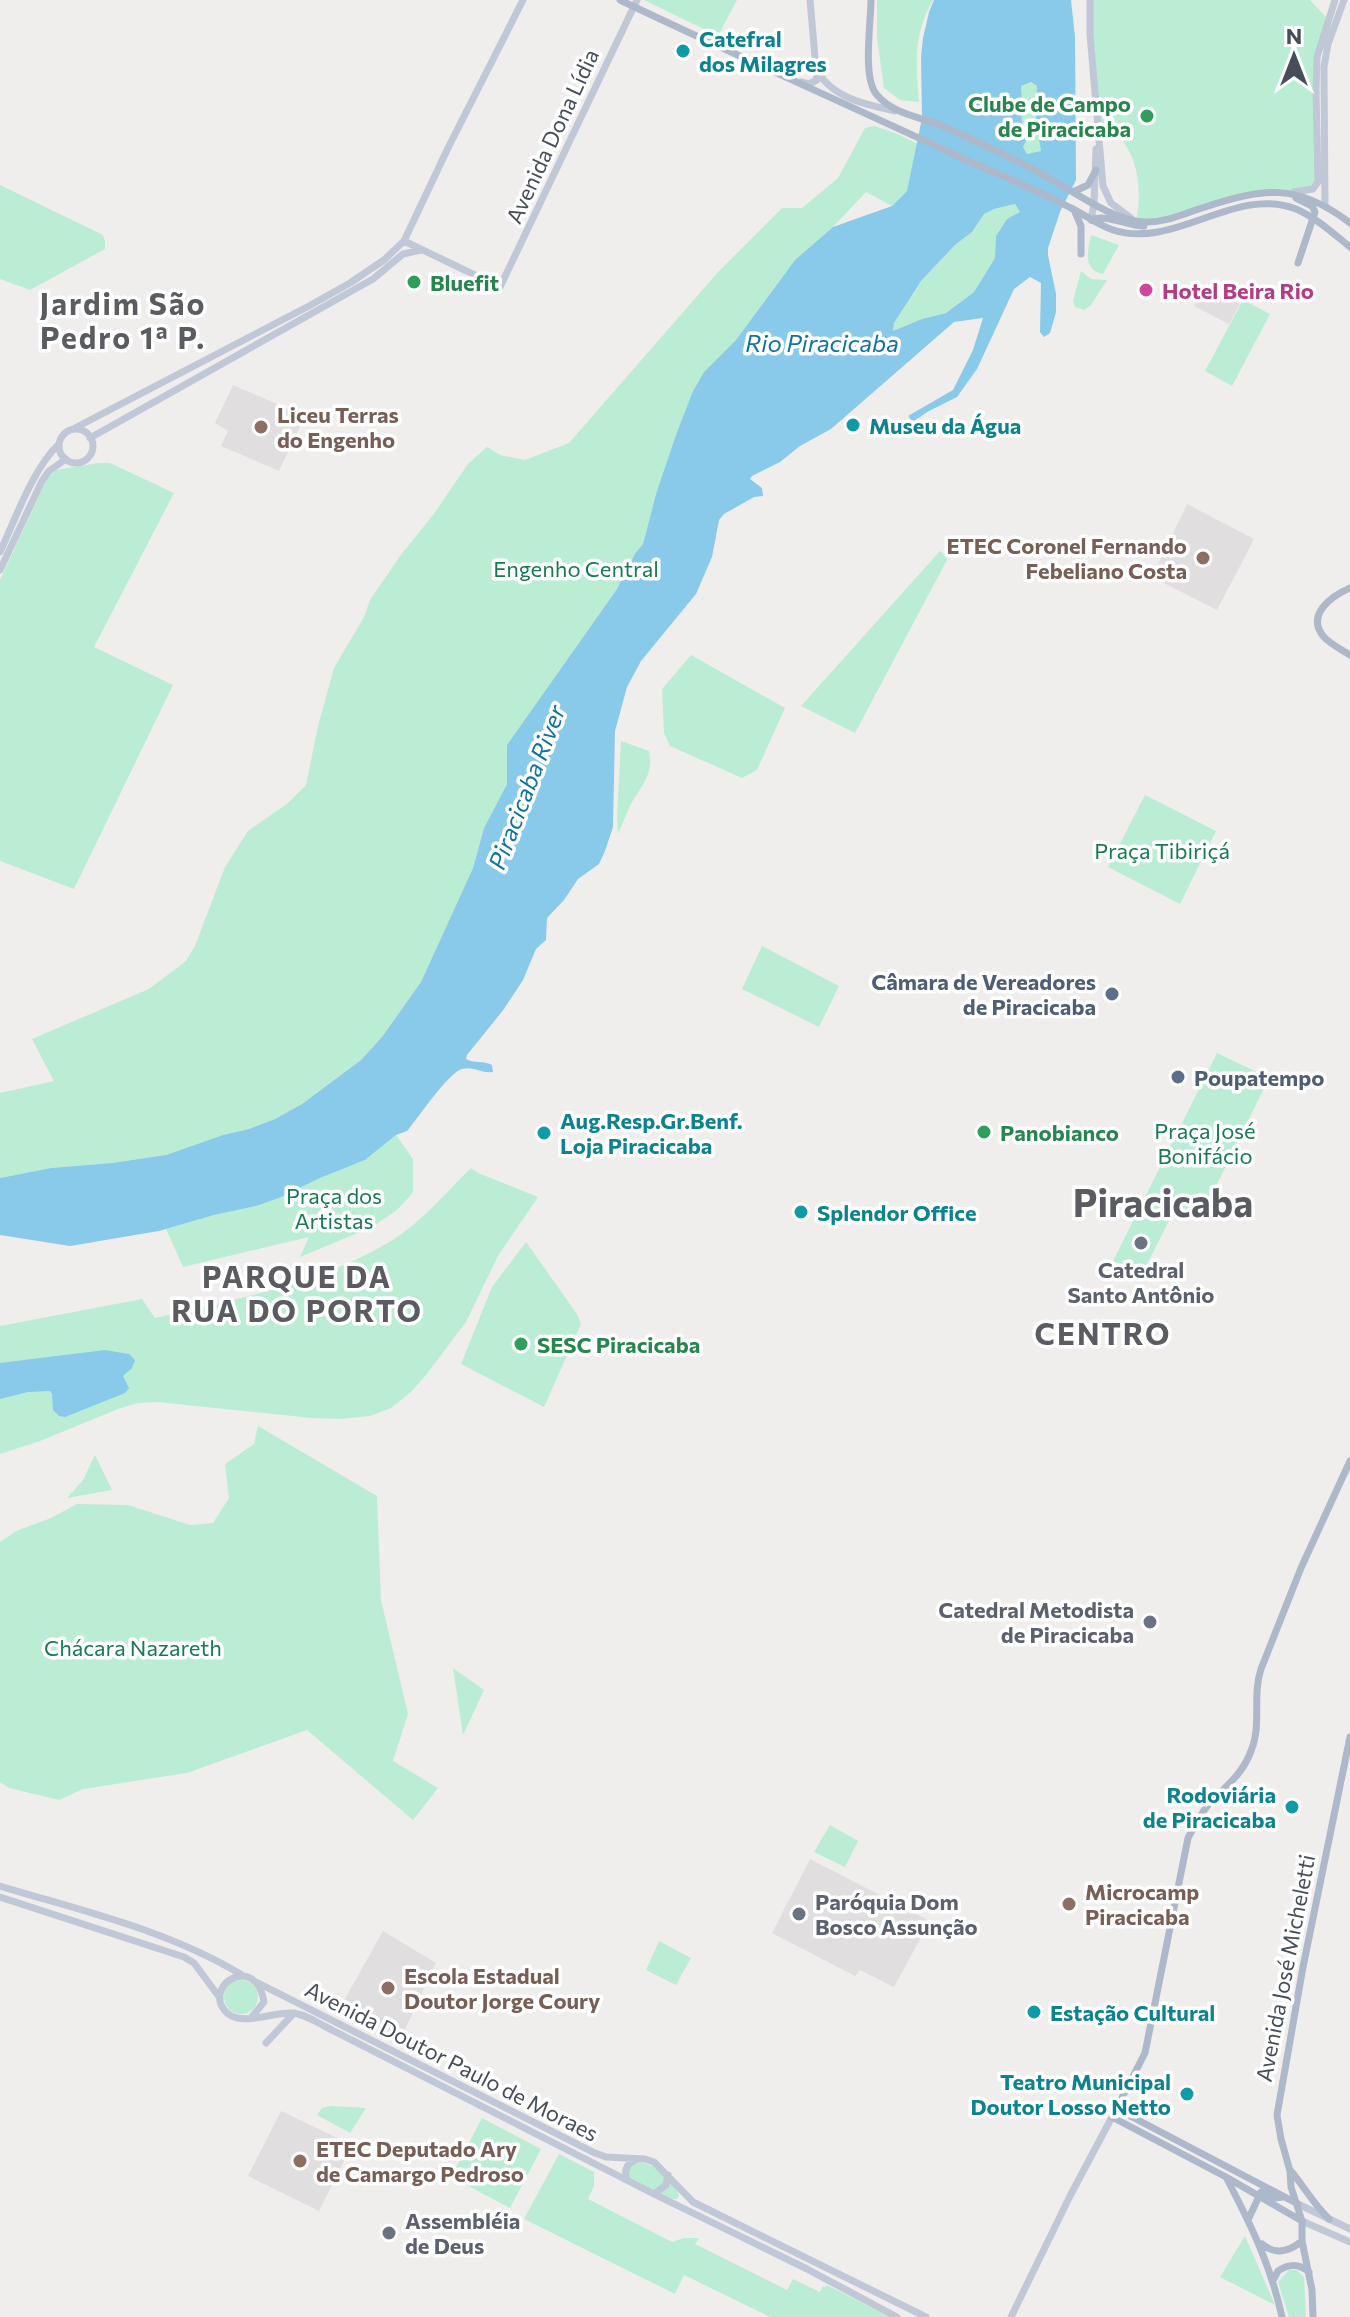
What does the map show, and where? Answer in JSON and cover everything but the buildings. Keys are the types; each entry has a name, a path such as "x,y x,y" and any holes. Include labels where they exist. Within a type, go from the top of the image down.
{"main road":[{"path":"0,552 40,468 64,434 350,283 384,260 404,241 523,0"},
{"path":"620,0 636,3 789,80 1110,229 1123,233 1152,234 1228,211 1274,205 1297,209 1350,247"},
{"path":"789,80 809,84 817,80 810,0"},
{"path":"871,0 870,81 877,95 895,111"},
{"path":"1090,0 1103,186 1118,210 1136,221"},
{"path":"1091,220 1099,217 1145,226 1245,195 1313,189 1318,182 1317,57 1335,0"},
{"path":"1325,205 1325,58 1344,0"},
{"name":"Avenida Dona Lídia","path":"424,250 500,287 636,3"},
{"path":"816,66 830,88 867,105 929,119 994,149 1094,204 1136,221 1169,219"},
{"path":"1091,220 1098,131"},
{"path":"1072,191 1088,185 1096,170"},
{"path":"1294,192 1325,205 1350,223"},
{"path":"1278,193 1312,206 1315,212 1298,263"},
{"path":"1072,209 1081,226 1081,254"},
{"path":"404,241 424,250"},
{"path":"90,438 373,279 403,254 424,250"},
{"path":"59,444 66,459 76,463 87,459 92,449 90,438 83,431 73,429"},
{"path":"0,570 42,481 49,471 66,459"},
{"path":"1350,588 1327,601 1319,613 1325,639 1350,655"},
{"path":"1011,2317 1145,2053 1188,1838 1207,1806 1235,1779 1252,1750 1261,1669 1301,1568 1350,1461"},
{"name":"Avenida José Micheletti","path":"1313,2317 1302,2221 1278,2126 1279,2097 1350,1737"},
{"path":"0,1886 170,1938 208,1954 258,1983 264,2002 251,2018 236,2018 224,2009 200,1969 184,1957 0,1897"},
{"path":"220,1998 227,1982 244,1976"},
{"name":"Avenida Doutor Paulo de Moraes","path":"258,1983 595,2153 654,2162 693,2202 910,2313 926,2317"},
{"path":"266,2043 295,2013"},
{"name":"Avenida Doutor Paulo de Moraes","path":"251,2018 295,2013 394,2060 897,2317"},
{"path":"1117,2109 1350,2229"},
{"path":"1112,2117 1302,2221 1350,2242"},
{"path":"627,2180 626,2167 637,2159"},
{"path":"1290,2171 1329,2219"},
{"path":"654,2194 666,2185 668,2174"},
{"path":"1226,2177 1260,2243 1274,2279 1282,2317"},
{"path":"1248,2220 1261,2192 1275,2198 1284,2197"},
{"path":"1260,2243 1274,2252 1290,2249 1302,2241"},
{"path":"1274,2279 1278,2271 1290,2265 1304,2268 1310,2274"}],"shaded area":[{"path":"1204,286 1240,304 1229,324 1194,306"},
{"name":"Liceu Terras do Engenho","path":"233,385 305,416 279,471 221,446 228,431 215,423"},
{"name":"ETEC Coronel Fernando Febeliano Costa","path":"1187,504 1254,539 1217,610 1152,577"},
{"path":"810,1859 930,1921 894,1987 860,1970 855,1976 772,1933"},
{"name":"Escola Estadual Doutor Jorge Coury","path":"383,1931 436,1963 400,2040 393,2042 337,2013"},
{"name":"ETEC Deputado Ary de Camargo Pedroso","path":"281,2111 352,2145 319,2211 248,2176"}],"green space":[{"path":"644,0 737,0 718,36"},
{"path":"877,0 933,0 919,37 919,102 900,100 884,88 877,38"},
{"name":"Clube de Campo de Piracicaba","path":"1090,0 1310,0 1328,19 1317,57 1318,182 1313,189 1266,193 1169,219 1136,221 1139,195 1132,158 1119,136 1109,127 1097,129"},
{"path":"1031,82 1037,86 1042,151 1027,154 1023,147 1026,141 1021,86"},
{"name":"Engenho Central","path":"874,126 918,144 907,191 892,206 866,192 833,227 795,260 736,340 704,372 693,391 656,494 643,544 617,589 507,745 507,784 484,828 473,868 421,982 382,1037 361,1060 302,1104 249,1129 166,1155 51,1168 0,1178 0,1093 54,1081 32,1039 149,989 186,961 195,946 225,867 248,831 288,803 306,785 334,668 364,617 370,600 468,464 487,447 500,455 525,460 569,443 719,271 782,208 802,208 838,178 865,128"},
{"path":"0,185 103,235 105,249 30,290 0,279"},
{"path":"1015,204 1020,212 1007,219 996,236 995,258 974,292 946,313 892,332 894,323 921,281 955,245 972,232 984,214"},
{"path":"1091,235 1119,245 1103,274 1096,272 1089,264"},
{"path":"1081,271 1091,279 1107,280 1091,305 1084,310 1075,307 1073,301"},
{"path":"1243,300 1270,314 1232,386 1205,371"},
{"path":"110,463 174,493 94,647 173,685 74,889 0,861 0,580 47,479 56,470"},
{"path":"940,551 948,558 855,733 801,706"},
{"path":"691,655 785,708 757,770 742,778 670,746 664,733 662,689"},
{"path":"621,741 649,751 650,767 618,834 617,816"},
{"name":"Praça Tibiriçá","path":"1145,795 1216,831 1180,904 1108,867"},
{"path":"762,946 839,986 819,1027 742,989"},
{"name":"Praça José Bonifácio","path":"1217,1053 1269,1078 1201,1217 1176,1207 1141,1276 1113,1261"},
{"name":"Praça dos Artistas","path":"396,1135 413,1159 413,1192 397,1210 372,1227 300,1257 309,1237 183,1267 166,1229 279,1198 365,1160"},
{"path":"471,1168 538,1197 498,1256 466,1322 426,1375 391,1408 370,1416 340,1419 157,1402 138,1403 0,1454 0,1326 142,1299 155,1318 308,1279 366,1255 394,1239 425,1215"},
{"name":"SESC Piracicaba","path":"526,1242 581,1324 544,1407 461,1364 492,1287"},
{"name":"Chácara Nazareth","path":"258,1426 377,1496 381,1600 408,1714 393,1761 438,1788 413,1820 307,1730 187,1773 83,1789 59,1800 9,1788 0,1782 0,1542 16,1531 77,1504 128,1505 190,1525 213,1523 229,1498 225,1464 254,1444"},
{"path":"95,1455 112,1490 67,1498 83,1480"},
{"path":"453,1668 484,1690 463,1735"},
{"path":"830,1825 858,1841 845,1867 814,1852"},
{"path":"659,1941 691,1958 676,1985 646,1970"},
{"path":"241,1980 253,1985 258,1997 253,2009 241,2014 229,2009 224,1997 229,1985"},
{"path":"322,2108 366,2108 350,2133 317,2115"},
{"path":"482,2118 541,2149 510,2208 451,2177"},
{"path":"559,2154 594,2172 594,2186 588,2199 672,2242 699,2238 695,2244 787,2290 793,2279 820,2292 827,2285 890,2317 770,2317 684,2275 675,2294 524,2219"},
{"path":"635,2162 662,2172 676,2189 677,2199 669,2199 631,2179 628,2167"},
{"path":"1245,2236 1275,2305 1220,2277"},
{"path":"1289,2270 1297,2270 1304,2277 1306,2317 1289,2317 1278,2282"}],"water":[{"name":"Rio Piracicaba","path":"934,0 1071,0 1075,37 1076,180 1060,212 1048,248 1056,294 1056,312 1050,333 1044,337 1040,332 1041,283 1030,277 1014,289 977,369 957,397 913,422 908,416 953,390 973,350 983,318 954,322 831,429 752,476 750,479 762,488 763,496 754,497 719,520 712,557 696,594 641,661 627,687 615,731 613,827 599,864 578,879 547,918 546,940 536,949 523,980 467,1055 466,1059 492,1065 493,1072 466,1068 456,1072 407,1131 396,1135 365,1160 256,1206 159,1231 70,1246 0,1235 0,1178 51,1168 166,1155 249,1129 302,1104 361,1060 382,1037 421,982 473,868 484,828 507,784 507,745 617,589 643,544 676,435 704,372 736,340 795,260 833,227 892,206 907,191 922,118 921,57","holes":["1031,82 1037,86 1036,119 1041,151 1027,154 1023,147 1026,141 1021,86","1015,204 1020,212 1007,219 996,236 995,258 974,292 946,313 893,331 894,323 921,281 955,245 972,232 984,214"]},
{"path":"105,1350 129,1354 135,1360 123,1376 129,1388 125,1393 65,1417 53,1410 50,1391 28,1392 0,1399 0,1363"}],"place":[{"name":"Catefral dos Milagres","path":"683,51"},
{"name":"Clube de Campo de Piracicaba","path":"1147,116"},
{"name":"Bluefit","path":"414,282"},
{"name":"Hotel Beira Rio","path":"1146,290"},
{"name":"Museu da Água","path":"853,425"},
{"name":"Liceu Terras do Engenho","path":"261,427"},
{"name":"ETEC Coronel Fernando Febeliano Costa","path":"1203,558"},
{"name":"Câmara de Vereadores de Piracicaba","path":"1112,994"},
{"name":"Poupatempo","path":"1178,1077"},
{"name":"Panobianco","path":"984,1132"},
{"name":"Aug.Resp.Gr.Benf. Loja Piracicaba","path":"544,1133"},
{"name":"Splendor Office","path":"801,1212"},
{"name":"Catedral Santo Antônio","path":"1141,1243"},
{"name":"SESC Piracicaba","path":"521,1344"},
{"name":"Catedral Metodista de Piracicaba","path":"1150,1622"},
{"name":"Rodoviária de Piracicaba","path":"1292,1807"},
{"name":"Microcamp Piracicaba","path":"1069,1904"},
{"name":"Paróquia Dom Bosco Assunção","path":"799,1914"},
{"name":"Escola Estadual Doutor Jorge Coury","path":"388,1988"},
{"name":"Estação Cultural","path":"1034,2012"},
{"name":"Teatro Municipal Doutor Losso Netto","path":"1187,2094"},
{"name":"ETEC Deputado Ary de Camargo Pedroso","path":"300,2161"},
{"name":"Assembléia de Deus","path":"389,2233"}],"district":[{"name":"Jardim São Pedro 1ª P.","path":"123,319"},
{"name":"Piracicaba","path":"1163,1201"},
{"name":"PARQUE DA RUA DO PORTO","path":"297,1292"},
{"name":"CENTRO","path":"1103,1332"}],"water label":[{"name":"Piracicaba River","path":"526,787"}]}
